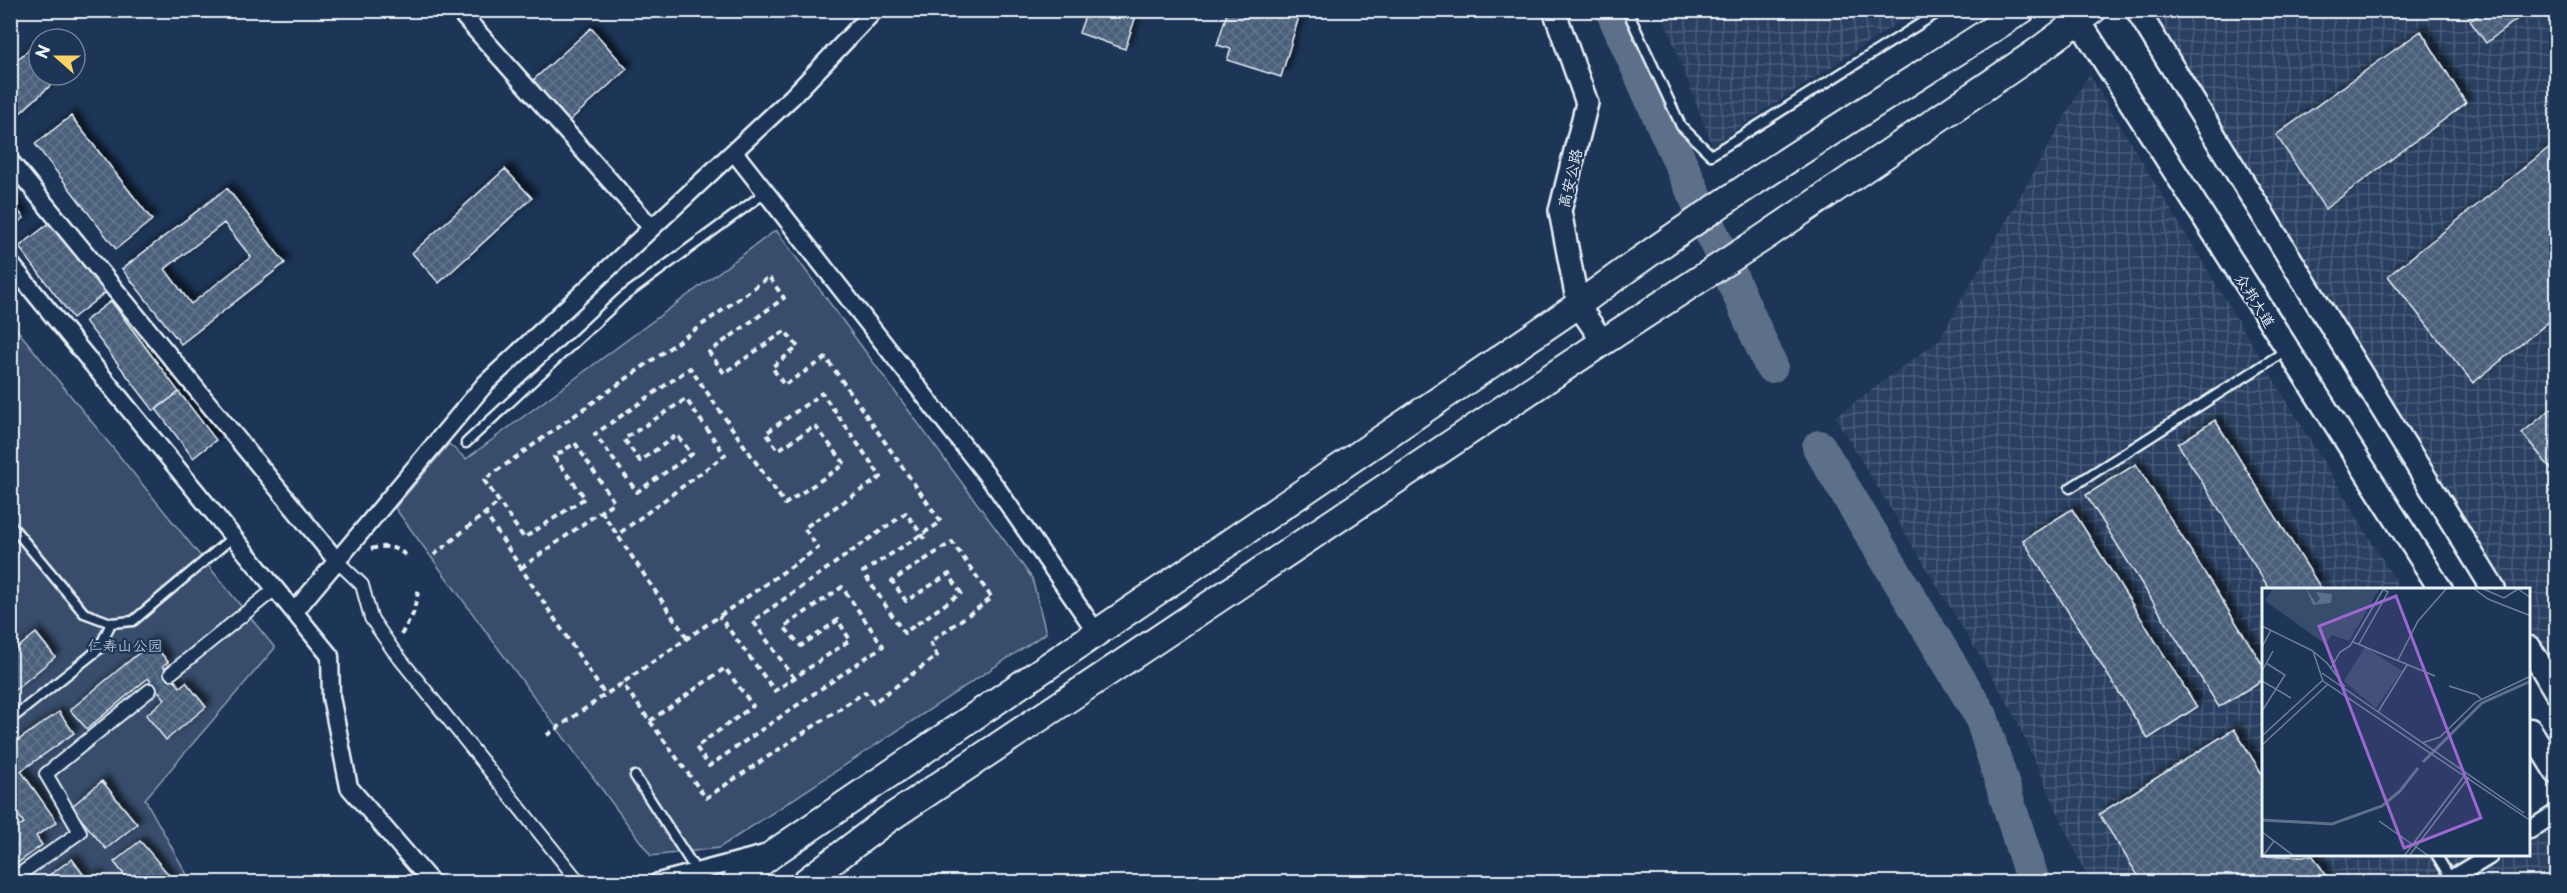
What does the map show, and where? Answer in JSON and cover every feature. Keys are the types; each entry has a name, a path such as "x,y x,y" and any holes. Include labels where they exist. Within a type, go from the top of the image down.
{"main road":[{"path":"735,882 778,850 1578,305 1633,264 1741,191 2022,10"},
{"path":"2138,10 2493,588"},
{"path":"804,882 887,820 1603,342 1763,238 2035,53 2081,14"},
{"name":"众邦大道","path":"2081,14 2288,350 2440,588"},
{"path":"2531,651 2556,692"},
{"path":"2531,733 2556,772"}],"street":[{"path":"458,10 652,228"},
{"path":"294,612 486,383 792,97 875,10"},
{"name":"高安公路","path":"1554,10 1587,103 1560,211 1578,305 1603,342"},
{"path":"734,152 996,487 1097,633"},
{"path":"10,161 337,561 362,585 370,618 393,650 579,882"},
{"path":"10,263 330,656 331,697 349,787 431,882"},
{"path":"171,673 275,589"},
{"path":"10,881 80,832 46,774 150,690"},
{"path":"2531,829 2556,813"},
{"path":"658,882 778,850"},
{"path":"2449,881 2486,857"}],"lane":[{"path":"1627,10 1681,126 1711,155 1942,10"},
{"path":"466,444 623,297 766,192"},
{"path":"2070,488 2288,350"},
{"path":"10,524 84,613 111,623 133,621 234,537"},
{"path":"10,720 99,649 111,623"},
{"path":"635,776 697,872"},
{"path":"2438,857 2449,881"}],"path":[{"path":"520,568 614,502 575,443 554,457 585,498 524,538 484,480 769,277 784,298 709,352 724,373 785,331 798,347 772,367 784,385 826,358 941,522 863,572 904,633 961,592 949,574 906,601 892,580 952,543 992,598 930,642 938,656 873,703 865,692 706,798 622,683"},
{"path":"547,735 818,548 804,528 881,477 822,393 766,433 778,450 815,426 845,464 785,504 690,368 595,434 637,492 692,454 677,435 640,461 624,439 686,399 725,455 617,535"},
{"path":"434,555 499,502"},
{"path":"601,511 687,638"},
{"path":"484,512 605,695"},
{"path":"794,678 753,621 906,513 927,542"},
{"path":"368,550 385,545 398,549 406,555"},
{"path":"650,721 724,668 753,706 696,747 709,766 883,646 842,587 784,627 801,646 838,620 850,640 775,691 720,616"},
{"path":"393,650 413,614 419,588"}],"shaded area":[{"path":"1661,10 1916,11 1712,145"},
{"path":"2138,11 2556,11 2556,680 2531,639 2531,588 2499,588"},
{"path":"2089,74 2400,588 2262,588 2262,857 2531,857 2531,805 2556,848 2556,882 2089,882 2012,710 1835,417 1939,340"}],"green space":[{"path":"776,230 1032,578 1046,633 719,848 651,856 395,508 449,444 466,459"},
{"name":"仁寿山公园","path":"10,321 275,648 145,799 191,882 11,882"}],"building":[{"path":"1087,10 1138,10 1125,49 1079,33"},
{"path":"1228,10 1301,10 1281,77 1227,60 1231,49 1217,45"},
{"path":"2486,10 2529,10 2486,43 2470,21"},
{"path":"591,28 627,69 568,122 532,81"},
{"path":"2421,31 2466,103 2325,209 2276,135"},
{"path":"27,51 27,87 49,87 10,122 10,66"},
{"path":"71,116 152,220 116,249 35,144"},
{"path":"2556,142 2556,316 2473,383 2388,276"},
{"path":"505,169 532,198 439,283 412,253"},
{"path":"227,188 285,263 181,344 122,269","holes":["224,223 251,257 191,304 165,269"]},
{"path":"10,200 24,218 10,228"},
{"path":"52,221 106,292 73,318 19,247"},
{"path":"111,301 179,392 154,411 85,321"},
{"path":"179,392 216,440 193,458 156,409"},
{"path":"2556,405 2556,475 2522,433"},
{"path":"2215,420 2321,588 2269,588 2178,444"},
{"path":"2136,464 2262,664 2262,680 2219,707 2086,495"},
{"path":"2072,509 2197,707 2148,739 2023,540"},
{"path":"36,633 55,657 15,690 10,684 10,654"},
{"path":"152,642 168,662 163,666 180,687 186,682 206,707 166,740 146,715 165,699 148,678 87,729 70,710"},
{"path":"59,712 74,733 21,771 57,822 36,836 42,845 12,867 10,833 24,823 10,803 10,746"},
{"path":"2234,729 2262,774 2262,857 2314,857 2328,878 2320,882 2142,882 2099,814"},
{"path":"102,781 137,824 106,849 71,807"},
{"path":"140,841 175,882 130,882 114,862"},
{"path":"72,859 88,881 96,875 101,882 53,882 48,876"}],"waterway":[{"path":"1612,10 1771,366"},
{"path":"1819,447 1981,716 2033,882"}],"tunnel":[{"path":"150,690 171,673"}]}
